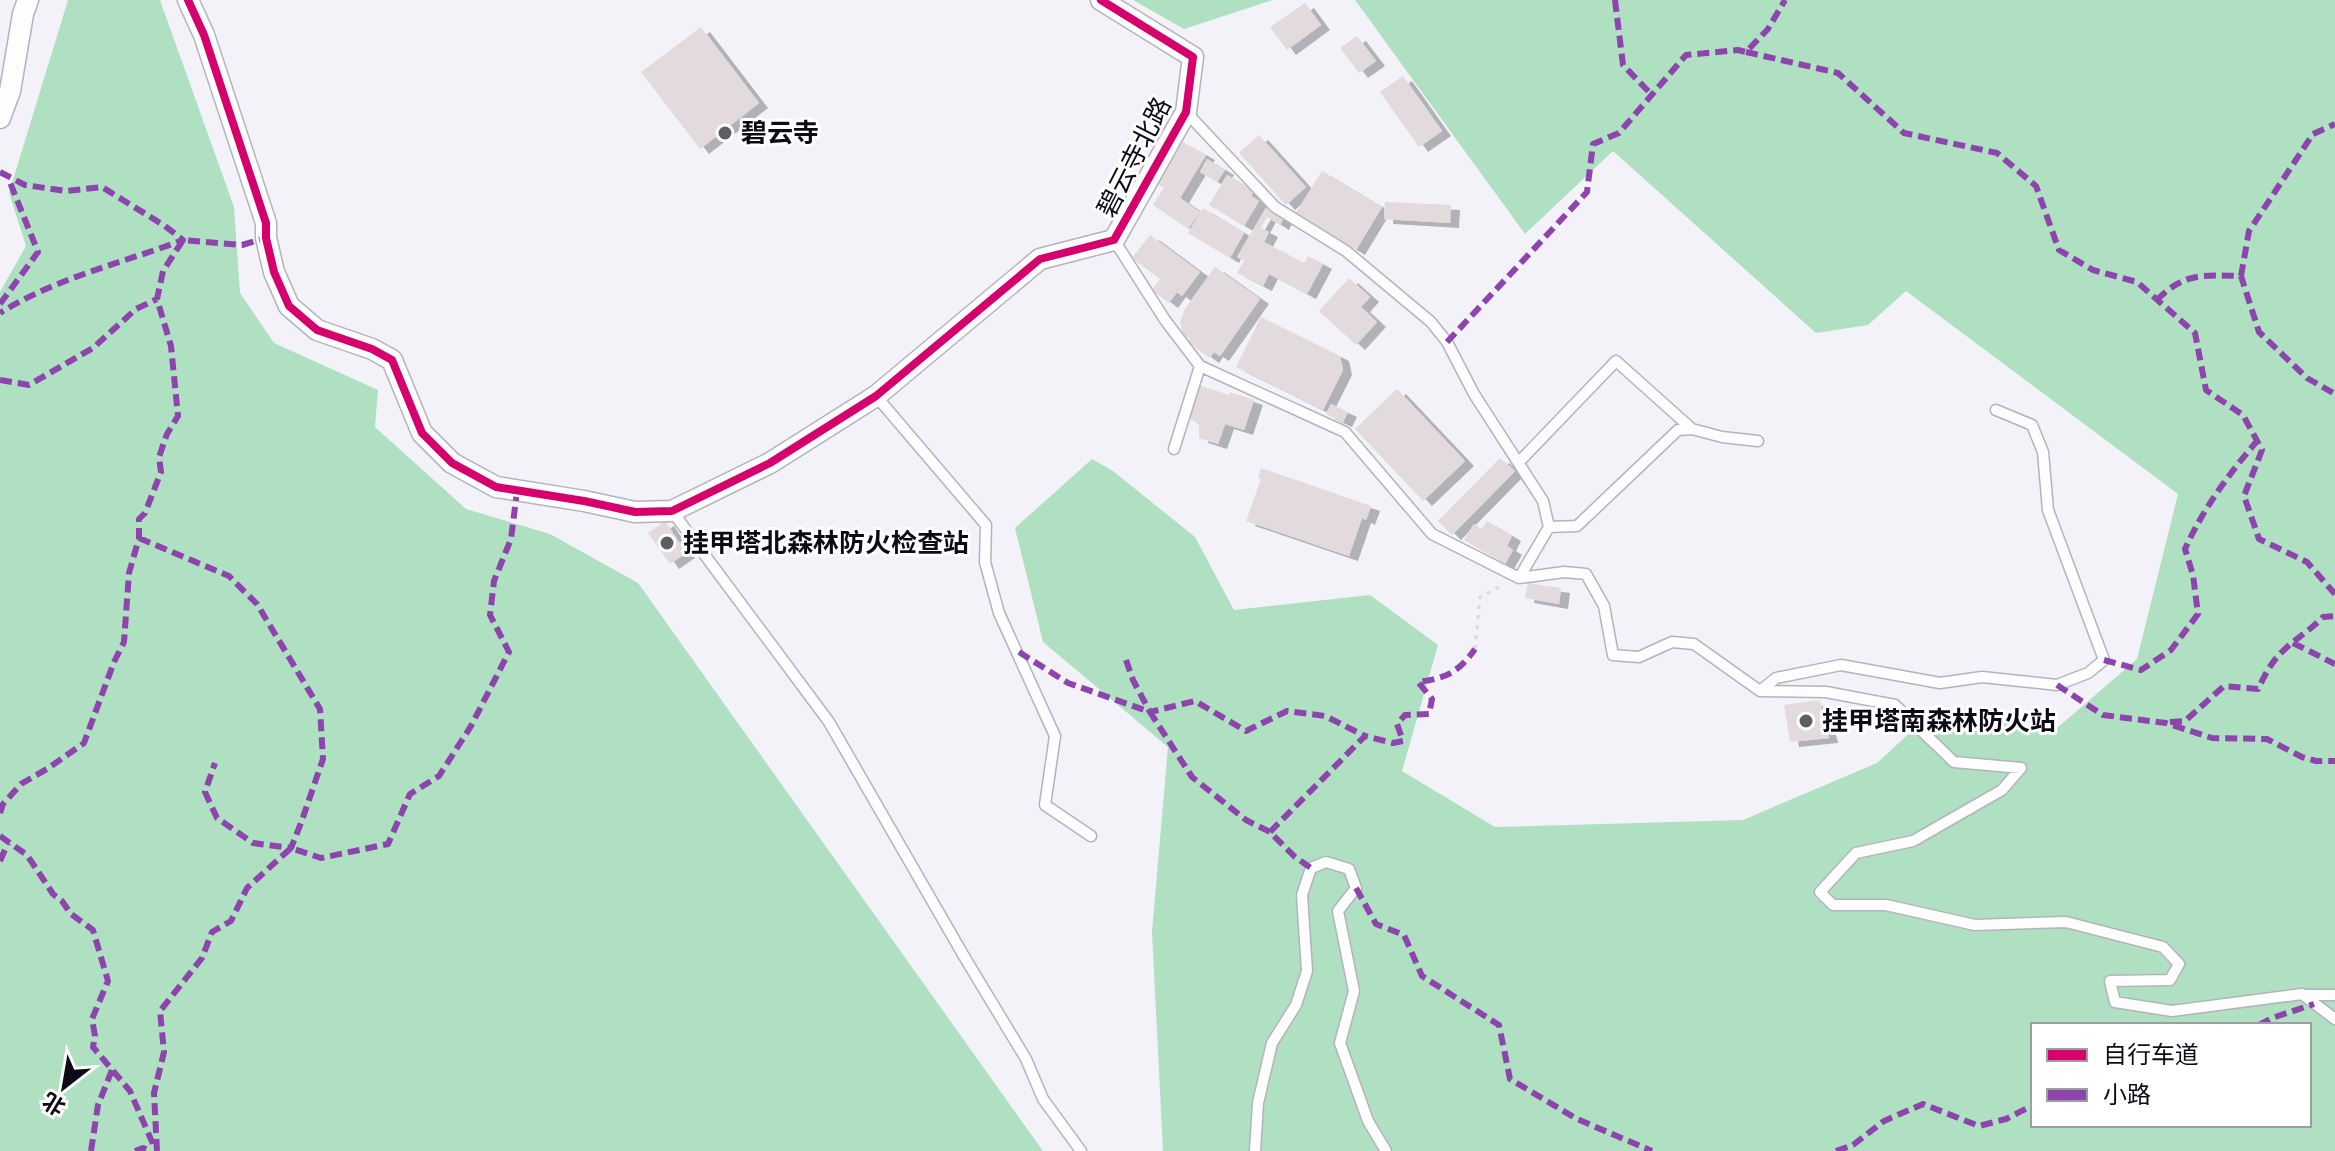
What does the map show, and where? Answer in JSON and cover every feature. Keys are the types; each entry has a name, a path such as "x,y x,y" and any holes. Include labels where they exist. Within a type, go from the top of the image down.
{"street":[{"path":"0,118 10,91 28,0"},
{"path":"188,0 204,35 262,208 274,272 289,306 317,330 372,349 392,360 422,433 452,463 496,487 635,512 672,511 770,463 876,396 1040,259 1114,240"},
{"name":"碧云寺北路","path":"1101,0 1193,57 1186,112 1114,240"}],"lane":[{"path":"1186,112 1275,207 1346,251 1431,322 1447,342 1474,394 1543,501 1549,527 1519,578"},
{"path":"1114,240 1165,320 1200,366 1345,432 1432,534 1519,578 1564,572 1586,574 1604,606 1613,655 1639,657 1672,642 1694,644 1760,691 1826,692 1895,705 1954,762 2021,768 2002,790 1913,841 1856,853 1820,892 1833,905 1886,905 1975,925 2066,922 2163,947 2179,964 2170,980 2110,981 2115,1002 2172,1011 2302,994 2335,995"},
{"path":"1519,462 1616,361 1692,429"},
{"path":"1174,449 1200,366"},
{"path":"876,396 986,525 985,562 999,613 1055,736 1045,805 1091,836"},
{"path":"1760,691 1776,678 1841,665 1940,683 1982,677 2057,685 2088,673 2104,660 2048,510 2043,452 2032,425 1996,410"},
{"path":"1549,527 1577,526 1678,430 1692,429 1722,437 1758,441"},
{"path":"672,511 829,722 1026,1059 1043,1099 1081,1151"},
{"path":"1255,1151 1258,1103 1272,1043 1296,1005 1307,971 1302,895 1311,868 1326,862 1349,869 1356,888 1338,911 1354,991 1340,1043 1368,1121 1386,1151"},
{"path":"2302,994 2335,1019"}],"path":[{"path":"1475,649 1480,597 1519,578"}],"green space":[{"path":"68,0 160,0 234,207 240,293 274,343 378,390 375,427 466,509 550,534 638,583 1043,1151 0,1151 0,292 26,246 9,193"},
{"path":"1133,0 1273,0 1184,29"},
{"path":"1355,0 2335,0 2335,1151 1163,1151 1152,932 1168,747 1043,642 1015,528 1092,459 1113,471 1195,537 1234,610 1370,595 1438,645 1402,771 1495,827 1743,820 1877,763 1929,715 2057,728 2137,659 2178,494 1906,291 1868,325 1816,333 1613,151 1525,234"}],"building":[{"path":"1305,3 1321,25 1287,50 1270,27"},
{"path":"701,27 759,103 700,149 641,72"},
{"path":"1357,36 1376,61 1359,73 1340,48"},
{"path":"1403,76 1442,131 1419,147 1380,92"},
{"path":"1259,135 1306,187 1286,205 1239,153"},
{"path":"1183,142 1206,155 1180,198 1200,212 1188,229 1153,205 1164,188 1158,184"},
{"path":"1207,159 1225,170 1217,182 1200,172"},
{"path":"1322,171 1382,207 1356,250 1296,213"},
{"path":"1227,175 1254,191 1251,196 1259,201 1244,226 1209,205"},
{"path":"1385,202 1451,205 1450,223 1384,219"},
{"path":"1267,206 1284,217 1280,225 1267,217 1261,228 1269,232 1264,242 1304,263 1308,256 1323,264 1307,294 1269,274 1263,286 1237,273 1244,261 1237,257"},
{"path":"1203,208 1244,233 1230,258 1188,233"},
{"path":"1150,235 1200,272 1182,296 1177,292 1169,303 1152,290 1160,279 1132,258"},
{"path":"1215,267 1260,299 1220,356 1214,352 1210,358 1188,342 1190,339 1183,334 1180,322 1185,309"},
{"path":"1349,278 1370,297 1361,307 1377,322 1356,345 1319,311"},
{"path":"1261,317 1340,356 1343,370 1323,410 1236,367"},
{"path":"1199,385 1254,400 1244,430 1225,424 1218,444 1199,438 1199,424 1188,418"},
{"path":"1397,389 1465,461 1423,501 1355,429"},
{"path":"1331,404 1348,412 1343,422 1326,414"},
{"path":"1500,458 1515,471 1452,535 1438,521"},
{"path":"1261,468 1371,506 1366,520 1362,518 1349,556 1246,521 1261,479 1258,478"},
{"name":"挂甲塔北森林防火检查站","path":"665,521 686,553 670,564 648,533"},
{"path":"1487,521 1512,536 1507,546 1513,550 1505,564 1464,540 1474,524 1482,529"},
{"path":"1528,583 1561,588 1559,604 1525,598"},
{"name":"挂甲塔南森林防火站","path":"1820,700 1829,738 1790,742 1784,705"}],"marked path":[{"path":"1615,0 1623,65 1652,95"},
{"path":"1447,342 1587,192 1593,144 1619,133 1686,55 1746,52 1768,29 1785,0"},
{"path":"1746,52 1838,73 1904,133 1997,153 2036,186 2059,250 2093,270 2137,282 2195,333 2206,390 2243,415 2262,450 2244,496 2259,539 2307,562 2335,594"},
{"path":"2241,276 2249,231 2313,134 2335,124"},
{"path":"0,172 25,185 66,191 102,187 183,240 66,281 0,313"},
{"path":"0,304 38,252 7,175"},
{"path":"0,813 3,804 21,784 84,743 124,642 129,573 139,538 139,519 145,513 161,472 159,457 167,434 178,416 171,346 157,299 163,271 183,240 242,245 266,238"},
{"path":"2157,300 2176,284 2196,277 2241,276 2259,332 2307,378 2335,394"},
{"path":"0,380 29,385 93,348 136,309 157,299"},
{"path":"2104,660 2141,670 2171,650 2198,614 2193,575 2185,549 2217,492 2257,441"},
{"path":"157,1151 154,1093 164,1052 160,1011 202,958 212,932 231,921 247,888 291,848 321,858 388,844 410,794 439,776 471,726 509,652 490,615 494,581 511,539 517,491"},
{"path":"139,538 229,576 257,604 320,709 323,759 291,848 253,843 217,818 205,792 215,763"},
{"path":"2170,722 2185,721 2224,686 2258,689 2283,651 2323,617 2335,616"},
{"path":"2293,643 2335,664"},
{"path":"1270,832 1365,736 1393,743 1403,741 1397,724 1405,715 1429,714 1432,699 1418,682 1451,673 1475,649"},
{"path":"1019,652 1068,683 1150,712 1192,777 1246,820 1270,832 1311,868"},
{"path":"1126,660 1150,712 1195,701 1246,731 1287,711 1325,716 1365,736"},
{"path":"2057,685 2103,715 2166,723 2212,738 2267,739 2302,757 2335,761"},
{"path":"0,836 27,855 53,894 71,914 93,930 108,981 92,1019 93,1047 130,1091 153,1144"},
{"path":"0,861 8,843"},
{"path":"1356,888 1376,924 1404,935 1422,976 1499,1025 1510,1079 1577,1119 1652,1151"},
{"path":"2263,1023 2314,1004"},
{"path":"91,1151 98,1105 112,1070"},
{"path":"1836,1151 1853,1145 1884,1121 1923,1104 1979,1126 2006,1119 2031,1106"},
{"path":"135,1151 143,1148 150,1151"}],"cycle path":[{"path":"188,0 204,35 266,223 266,238 274,272 289,306 317,330 372,349 392,360 422,433 452,463 496,487 635,512 672,511 770,463 876,396 1040,259 1114,240 1186,112 1193,57 1101,0"}],"place":[{"name":"碧云寺","path":"725,133"},
{"name":"挂甲塔北森林防火检查站","path":"667,543"},
{"name":"挂甲塔南森林防火站","path":"1806,721"}]}
